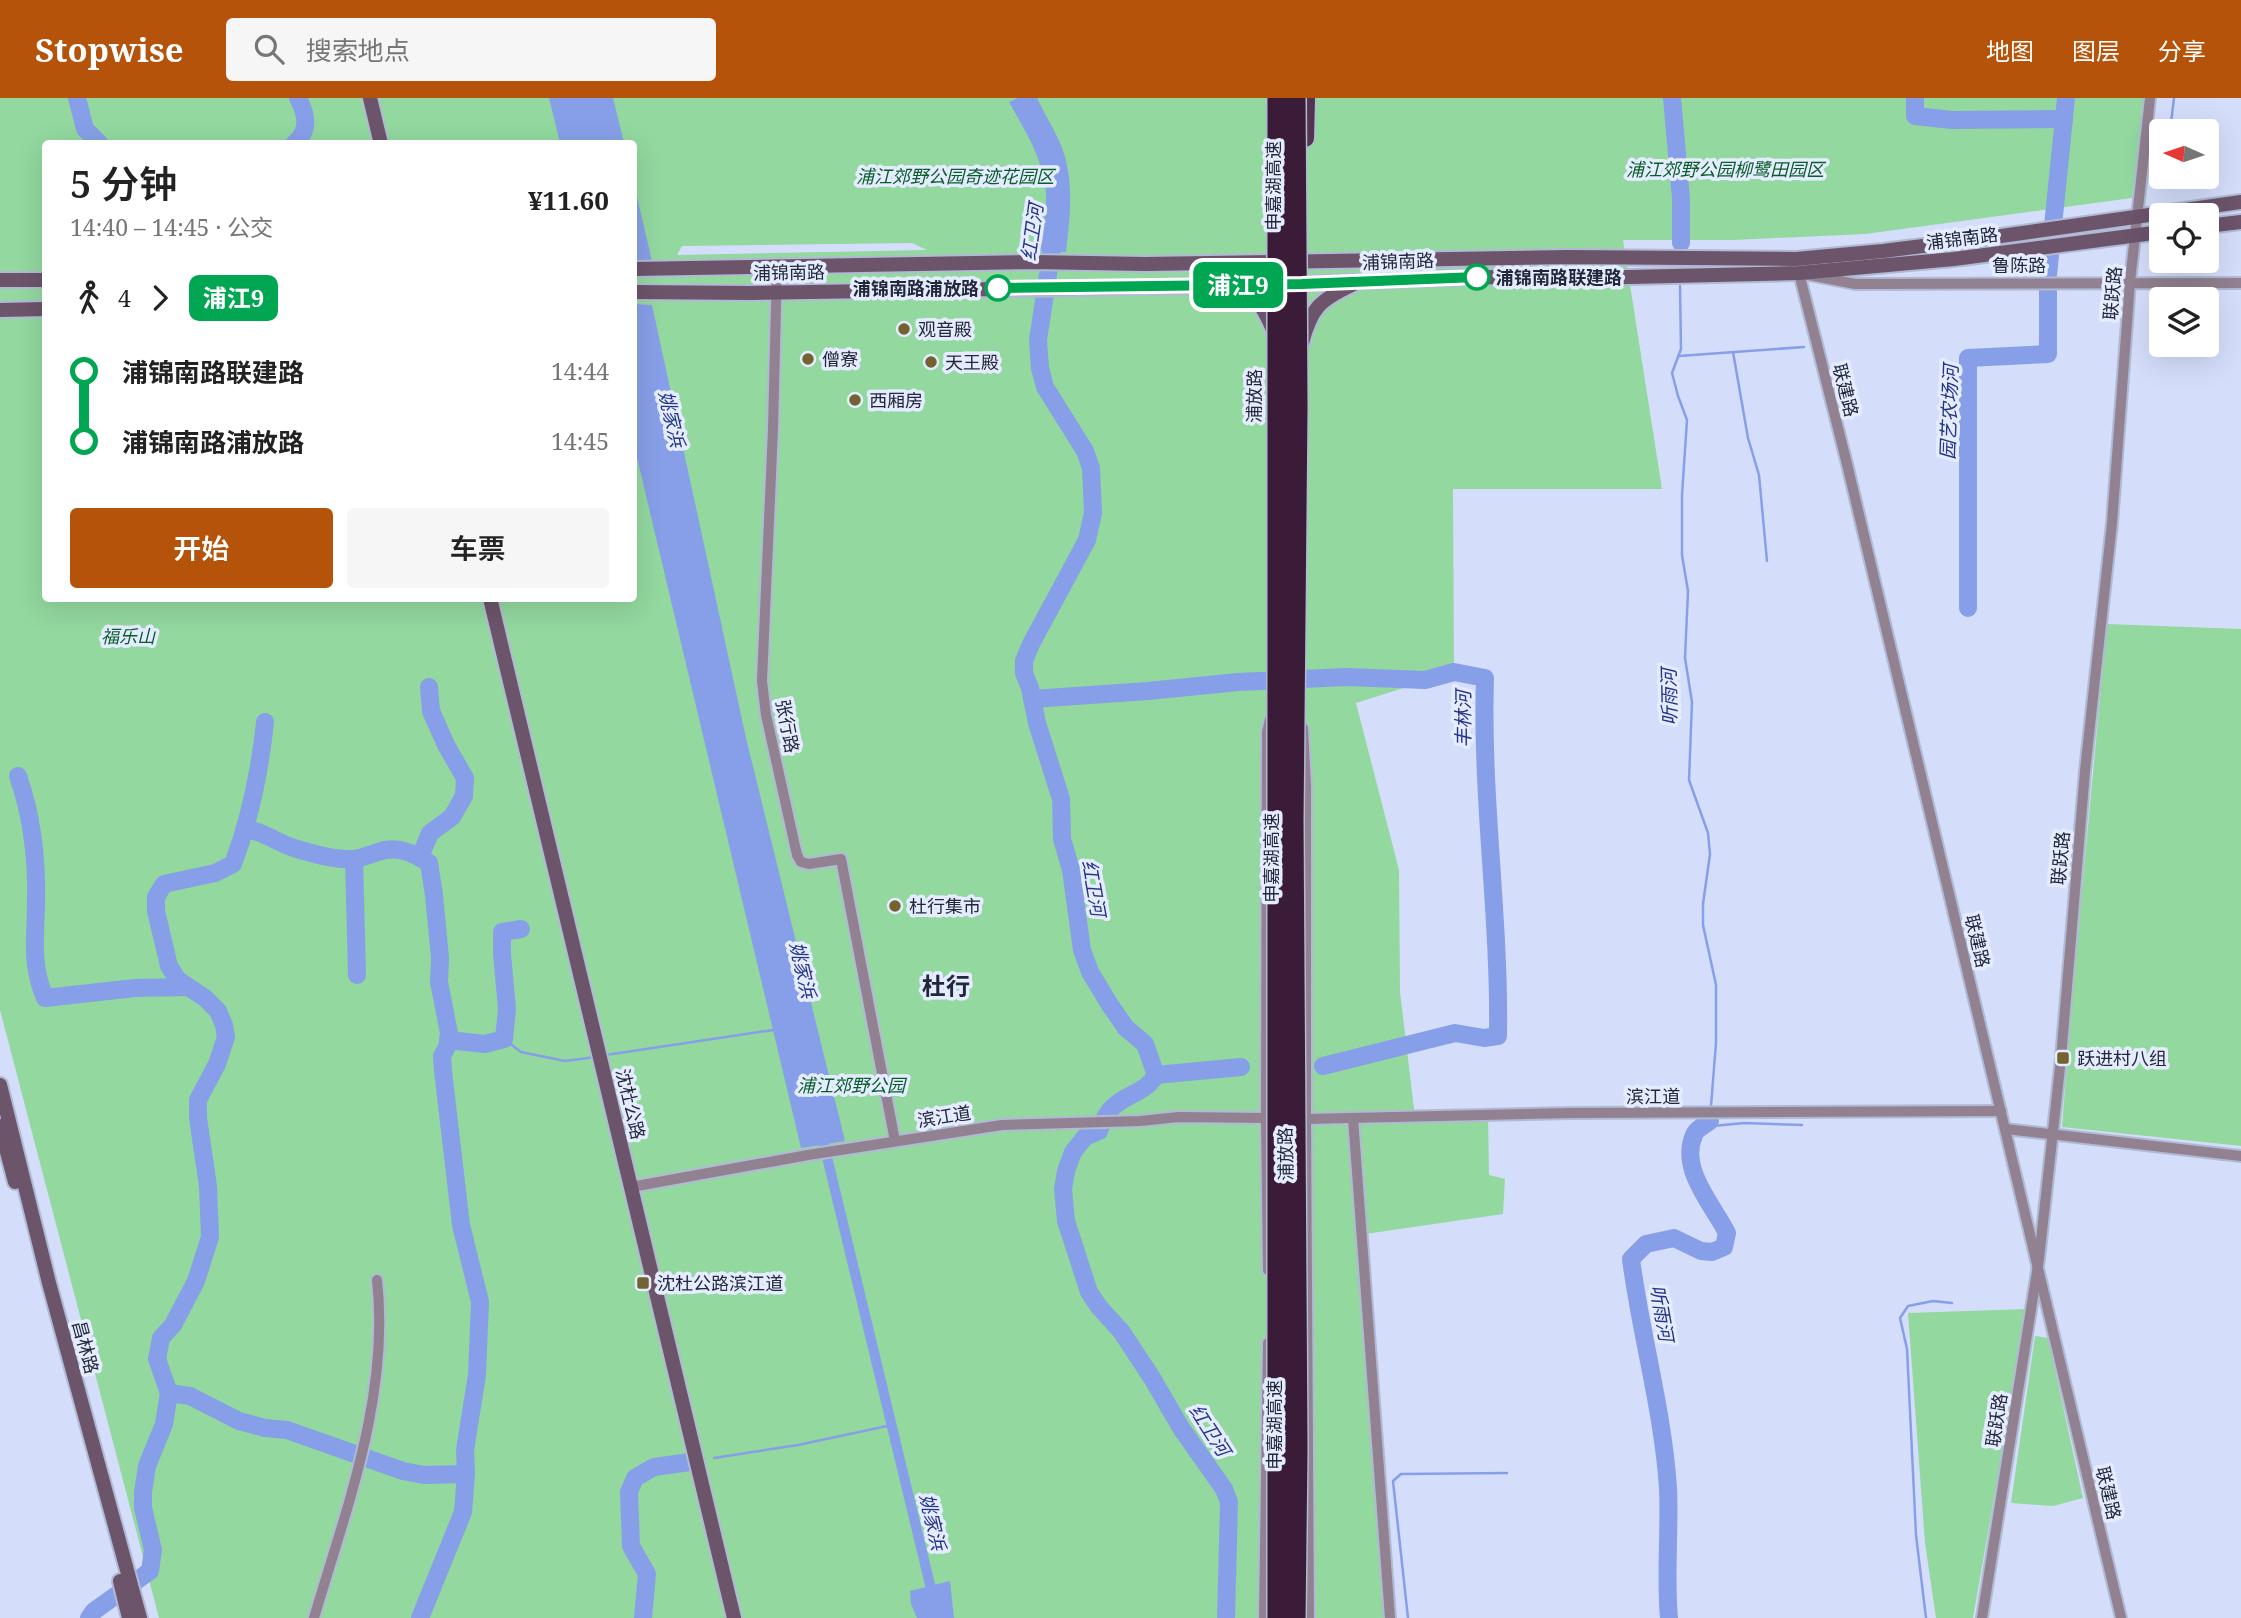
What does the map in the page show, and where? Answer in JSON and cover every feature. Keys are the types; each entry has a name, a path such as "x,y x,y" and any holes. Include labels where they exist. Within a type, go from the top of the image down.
{"highway":[{"name":"申嘉湖高速","path":"1276,1618 1278,98"},
{"name":"申嘉湖高速","path":"1295,98 1297,407 1293,833 1297,1618"}],"main road":[{"path":"370,98 380,140"},
{"name":"浦放路","path":"1271,98 1274,285 1276,1618"},
{"name":"浦放路","path":"1297,1618 1300,1458 1297,664 1306,98"},
{"name":"浦锦南路","path":"637,269 1032,262 1145,264 1567,257 1796,258 1897,249 2241,202"},
{"path":"2219,225 2241,222"},
{"name":"浦锦南路","path":"637,292 1274,285 1479,277 1799,274 1954,259 2149,234"},
{"path":"0,280 42,280"},
{"path":"1301,347 1307,323 1318,304 1332,294 1361,282"},
{"path":"1225,285 1243,291 1259,301 1274,332"},
{"path":"0,310 42,309"},
{"name":"沈杜公路","path":"491,602 734,1618"},
{"name":"昌林路","path":"0,1085 130,1607 139,1618"},
{"name":"昌林路","path":"0,1126 123,1573"}],"street":[{"name":"联跃路","path":"1982,1618 2038,1270 2061,1058 2085,771 2112,523 2130,282 2150,98"},
{"name":"张行路","path":"777,266 762,681 766,715 797,855 801,862 809,864 841,859 895,1141"},
{"name":"鲁陈路","path":"1799,274 1855,284 2241,283"},
{"name":"联建路","path":"1799,274 1847,464 2121,1618"},
{"name":"浦放路","path":"1297,687 1304,732 1306,786 1309,1618"},
{"name":"浦放路","path":"1264,1618 1268,1317 1268,732 1274,690"},
{"name":"滨江道","path":"1306,1119 1544,1114 2001,1111"},
{"name":"滨江道","path":"631,1187 1002,1125 1206,1116 1266,1118"},
{"path":"1353,1118 1390,1618"},
{"path":"2006,1129 2241,1156"},
{"path":"314,1618 359,1466 370,1417 381,1312 377,1280"}],"green space":[{"name":"浦江郊野公园","path":"0,98 2144,98 2132,198 1865,234 1733,240 1623,240 1662,489 1453,489 1454,672 1356,703 1399,870 1400,992 1415,1117 1488,1114 1489,1175 1505,1179 1503,1214 1365,1234 1389,1618 159,1618 0,1010","holes":["912,243 927,250 677,255 682,246"]},
{"path":"2107,624 2241,629 2241,1146 2062,1127"},
{"path":"2027,1309 1973,1618 1936,1618 1925,1543 1908,1313"},
{"path":"2035,1336 2048,1338 2083,1498 2053,1506 2011,1503"}],"water":[{"path":"549,98 613,98 623,140 559,140"},
{"path":"1018,98 1037,98 1065,156 1070,183 1066,252 1039,251 1046,192 1037,156 1009,102"},
{"path":"637,197 652,261 637,261"},
{"path":"637,304 652,305 746,738 845,1141 801,1148 637,458"},
{"path":"950,1581 954,1618 917,1618 911,1604 910,1591"}],"waterway":[{"path":"77,98 85,129 96,140"},
{"path":"298,98 305,128 298,140"},
{"name":"听雨河","path":"1672,98 1681,199 1681,243"},
{"path":"1915,98 1915,116 1952,120 2064,119"},
{"name":"园艺农场河","path":"2048,275 2066,98"},
{"path":"2171,119 2174,98"},
{"name":"红卫河","path":"1055,229 1038,340 1040,368 1045,387 1085,451 1091,468 1093,513 1087,540 1031,644 1024,661 1024,673 1061,799 1062,839 1071,870 1082,950 1090,972 1110,1005 1126,1028 1145,1044 1156,1075 1148,1085 1114,1106 1099,1131 1085,1137 1073,1152 1063,1189 1066,1221 1089,1292 1121,1331 1181,1428 1224,1489 1229,1502 1226,1618"},
{"name":"听雨河","path":"1680,286 1681,349 1672,373 1687,420 1682,495 1682,555 1688,591 1685,658 1692,702 1689,780 1708,833 1710,854 1703,925 1716,985 1716,1043 1711,1106"},
{"name":"园艺农场河","path":"1968,608 1968,358 2048,354 2048,290"},
{"path":"1679,356 1804,347"},
{"path":"1733,352 1748,438 1759,475 1767,561"},
{"name":"丰林河","path":"1032,699 1238,682 1346,677 1425,680 1454,672 1485,678 1484,723 1498,1036 1484,1038 1455,1033 1323,1066"},
{"path":"420,857 430,833 452,817 464,796 465,778 431,711 429,687"},
{"path":"89,1618 94,1611 150,1571 153,1550 143,1508 143,1492 147,1466 164,1424 169,1393 157,1359 161,1338 173,1325 196,1281 210,1237 208,1186 198,1100 217,1064 226,1037 218,1011 205,998 178,980 169,966 156,911 156,897 164,884 215,873 233,864 254,794 265,722"},
{"path":"18,776 33,837 36,961 45,998 135,988 188,987"},
{"path":"244,830 257,832 294,848 327,857 355,859 392,849 411,853 429,863 440,958 439,982 449,1033 448,1045 442,1056 443,1071 461,1225 480,1302 477,1375 465,1450 463,1512 420,1618"},
{"path":"354,859 357,975"},
{"path":"448,1040 485,1044 504,1039 507,1009 502,932 521,929"},
{"path":"606,1055 773,1030"},
{"path":"504,1039 521,1052 565,1061 596,1057"},
{"name":"丰林河","path":"1156,1075 1241,1067"},
{"name":"听雨河","path":"1669,1618 1668,1488 1665,1459 1631,1259 1646,1244 1674,1238 1701,1251 1712,1252 1724,1247 1727,1233 1700,1186 1691,1161 1694,1135 1710,1121"},
{"path":"1703,1127 1744,1123 1802,1125"},
{"name":"姚家浜","path":"821,1132 938,1618"},
{"path":"1926,1618 1916,1535 1907,1349 1900,1318 1908,1306 1933,1301 1952,1303"},
{"path":"169,1393 190,1396 239,1421 287,1430 403,1471 424,1475 466,1474"},
{"path":"714,1458 798,1445 892,1425"},
{"path":"643,1618 647,1574 631,1546 629,1492 635,1478 654,1467 690,1462"},
{"path":"1408,1618 1393,1481 1401,1474 1507,1473"}],"bus line":[{"name":"浦江9","path":"998,288 1302,284 1477,277"}],"place":[{"name":"浦锦南路联建路","path":"1477,277"},
{"name":"浦锦南路浦放路","path":"998,288"},
{"name":"观音殿","path":"904,329"},
{"name":"僧寮","path":"808,359"},
{"name":"天王殿","path":"931,362"},
{"name":"西厢房","path":"855,400"},
{"name":"杜行集市","path":"895,906"},
{"name":"跃进村八组","path":"2063,1058"},
{"name":"沈杜公路滨江道","path":"643,1283"}],"district":[{"name":"杜行","path":"946,985"}],"park label":[{"name":"浦江郊野公园柳鹭田园区","path":"1725,169"},
{"name":"浦江郊野公园奇迹花园区","path":"955,176"},
{"name":"福乐山","path":"128,636"}]}
